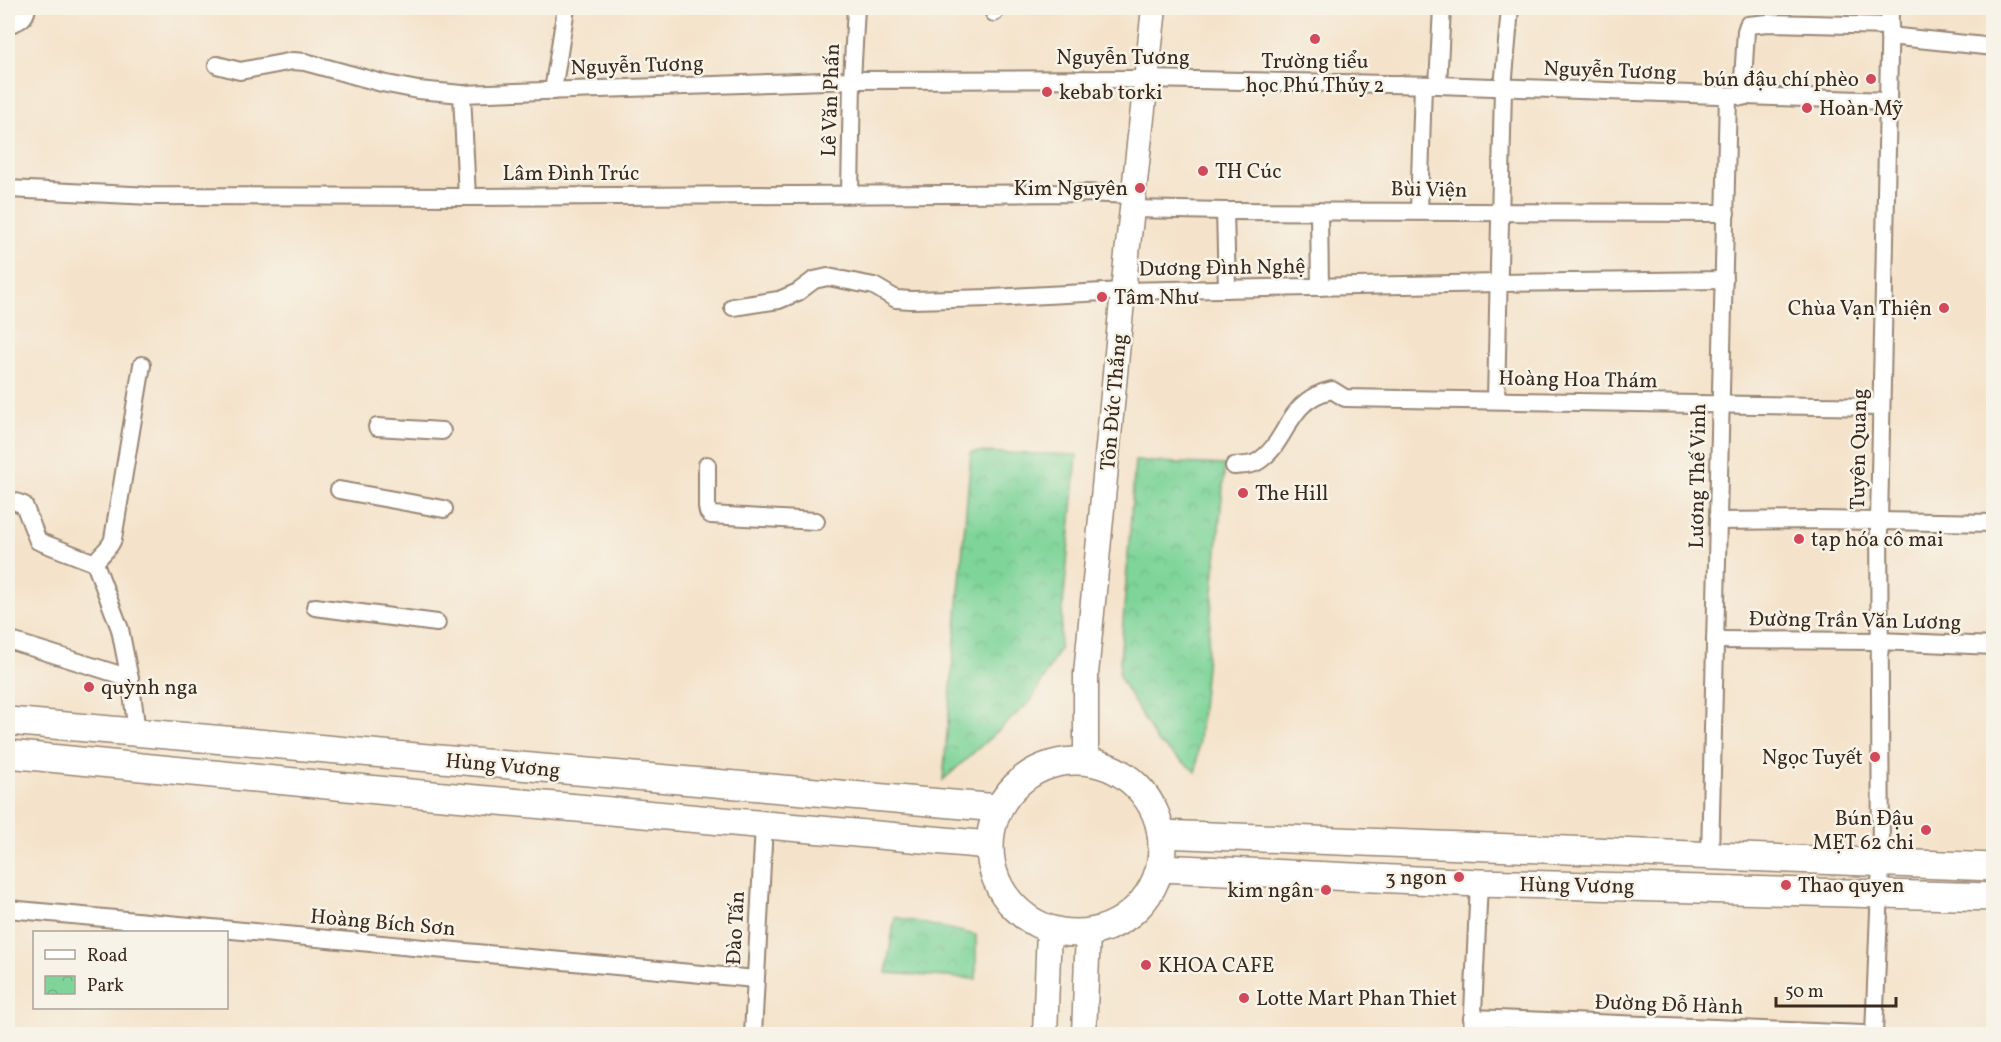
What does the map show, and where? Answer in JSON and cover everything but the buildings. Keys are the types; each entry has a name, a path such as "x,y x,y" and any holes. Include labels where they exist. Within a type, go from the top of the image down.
{"main road":[{"name":"Hùng Vương","path":"8,721 998,808"},
{"name":"Hùng Vương","path":"8,754 989,845"},
{"path":"432,795 435,759"},
{"path":"1086,761 1113,769 1136,785 1153,807 1161,834 1162,851 1160,868 1150,891 1134,911 1113,925 1088,932 1068,933 1049,929 1029,920 1012,905 999,888 991,867 989,845 998,808 1014,787 1035,771 1060,762 1086,761"},
{"name":"Hùng Vương","path":"1161,834 1994,867"},
{"name":"Hùng Vương","path":"1160,868 1479,883 1994,897"}],"street":[{"path":"8,25 22,19 27,8"},
{"path":"553,91 566,8"},
{"name":"Lê Văn Phấn","path":"850,194 856,8"},
{"name":"Tôn Đức Thắng","path":"1086,761 1086,674 1123,291 1154,8"},
{"path":"1419,211 1430,85 1442,8"},
{"path":"1497,400 1503,88 1510,8"},
{"name":"Tuyên Quang","path":"1874,1035 1881,863 1879,521 1890,8"},
{"name":"Lương Thế Vinh","path":"1710,856 1726,213 1735,97 1746,31 1748,26 1768,23 1889,31"},
{"path":"1889,31 1994,47"},
{"name":"Nguyễn Tương","path":"217,64 240,71 293,61 305,62 382,83 418,90 462,94 852,80 1147,79 1430,85 1887,101"},
{"path":"462,94 467,197"},
{"name":"Lâm Đình Trúc","path":"8,189 151,196 467,197 1083,193 1133,202"},
{"name":"Bùi Viện","path":"1133,202 1226,211 1726,213"},
{"path":"1226,211 1227,289"},
{"path":"1319,211 1320,287"},
{"name":"Dương Đình Nghệ","path":"733,307 779,300 798,292 814,280 828,277 874,286 896,299 910,300 1123,291 1724,280"},
{"path":"95,563 111,545 113,539 142,365"},
{"name":"Hoàng Hoa Thám","path":"1234,466 1256,464 1271,449 1294,413 1319,393 1332,390 1345,398 1881,407"},
{"path":"377,427 442,431"},
{"path":"707,465 707,507 711,515 816,521"},
{"path":"339,490 444,509"},
{"path":"8,499 24,505 38,542 95,563 120,629 130,678 137,733"},
{"path":"1718,521 1994,523"},
{"path":"315,607 437,623"},
{"path":"8,640 130,678"},
{"name":"Đường Trần Văn Lương","path":"1715,640 1879,641 1994,646"},
{"name":"Đào Tấn","path":"753,1035 764,825"},
{"path":"1472,1027 1479,883"},
{"name":"Hoàng Bích Sơn","path":"8,909 755,980"},
{"path":"1045,1035 1049,929"},
{"path":"1084,1035 1088,932"},
{"name":"Đường Đỗ Hành","path":"1472,1027 1863,1035"}],"green space":[{"path":"971,452 1077,455 1059,650 1031,701 943,780"},
{"path":"1135,461 1225,465 1196,772 1157,742 1119,676"},
{"path":"895,917 976,935 976,979 886,973"}],"place":[{"name":"Trường tiểu học Phú Thủy 2","path":"1315,39"},
{"name":"bún đậu chí phèo","path":"1871,79"},
{"name":"kebab torki","path":"1047,92"},
{"name":"Hoàn Mỹ","path":"1807,108"},
{"name":"TH Cúc","path":"1203,171"},
{"name":"Kim Nguyên","path":"1140,188"},
{"name":"Tâm Như","path":"1102,297"},
{"name":"Chùa Vạn Thiện","path":"1944,308"},
{"name":"The Hill","path":"1243,493"},
{"name":"tạp hóa cô mai","path":"1799,539"},
{"name":"quỳnh nga","path":"89,687"},
{"name":"Ngọc Tuyết","path":"1875,757"},
{"name":"Bún Đậu MẸT 62 chi","path":"1926,830"},
{"name":"3 ngon","path":"1459,877"},
{"name":"Thao quyen","path":"1786,885"},
{"name":"kim ngân","path":"1326,890"},
{"name":"KHOA CAFE","path":"1146,965"},
{"name":"Lotte Mart Phan Thiet","path":"1244,998"}]}
